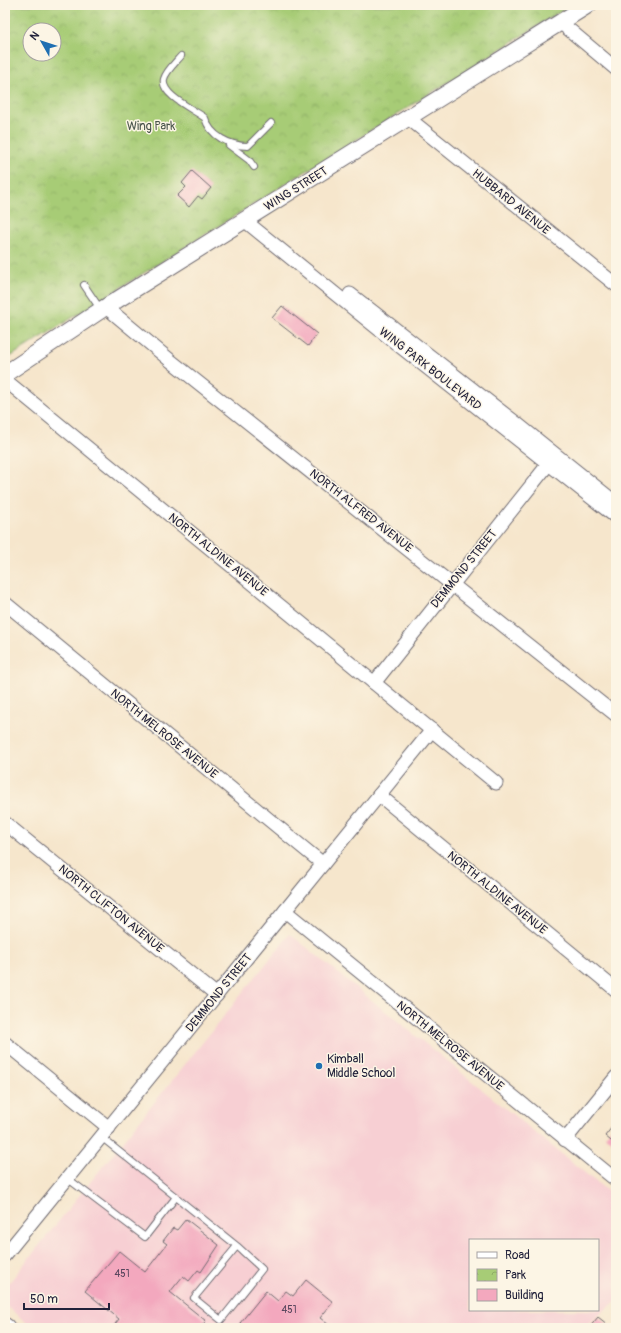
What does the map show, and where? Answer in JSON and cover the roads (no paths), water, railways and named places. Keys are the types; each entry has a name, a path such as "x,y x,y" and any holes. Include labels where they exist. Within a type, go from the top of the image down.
{"street":[{"name":"WING STREET","path":"5,374 104,309 588,5"},
{"path":"560,22 616,69"},
{"name":"HUBBARD AVENUE","path":"408,117 616,285"},
{"name":"WING PARK BOULEVARD","path":"248,218 516,423 552,459 616,517"},
{"name":"NORTH ALFRED AVENUE","path":"104,309 616,715"},
{"name":"NORTH ALDINE AVENUE","path":"5,380 496,783"},
{"name":"WING PARK BOULEVARD","path":"552,459 616,503"},
{"name":"DEMMOND STREET","path":"374,683 552,459"},
{"name":"NORTH MELROSE AVENUE","path":"5,603 323,864"},
{"name":"DEMMOND STREET","path":"5,1255 432,730"},
{"name":"NORTH ALDINE AVENUE","path":"379,795 616,990"},
{"name":"NORTH CLIFTON AVENUE","path":"5,823 217,995"},
{"name":"NORTH MELROSE AVENUE","path":"285,911 616,1180"},
{"path":"5,1043 105,1132"},
{"path":"566,1140 616,1077"}],"lane":[{"path":"181,56 165,76 164,80 170,94 205,118 207,126 245,157 254,167"},
{"path":"245,157 248,146 271,123"},
{"path":"223,140 239,146 248,146"},
{"path":"84,285 104,309"},
{"path":"105,1132 176,1197 237,1246 262,1269 221,1320 194,1298 237,1246"},
{"path":"67,1178 144,1236 176,1197"}],"place":[{"name":"Kimball Middle School","path":"319,1066"}],"park label":[{"name":"Wing Park","path":"151,126"}]}
